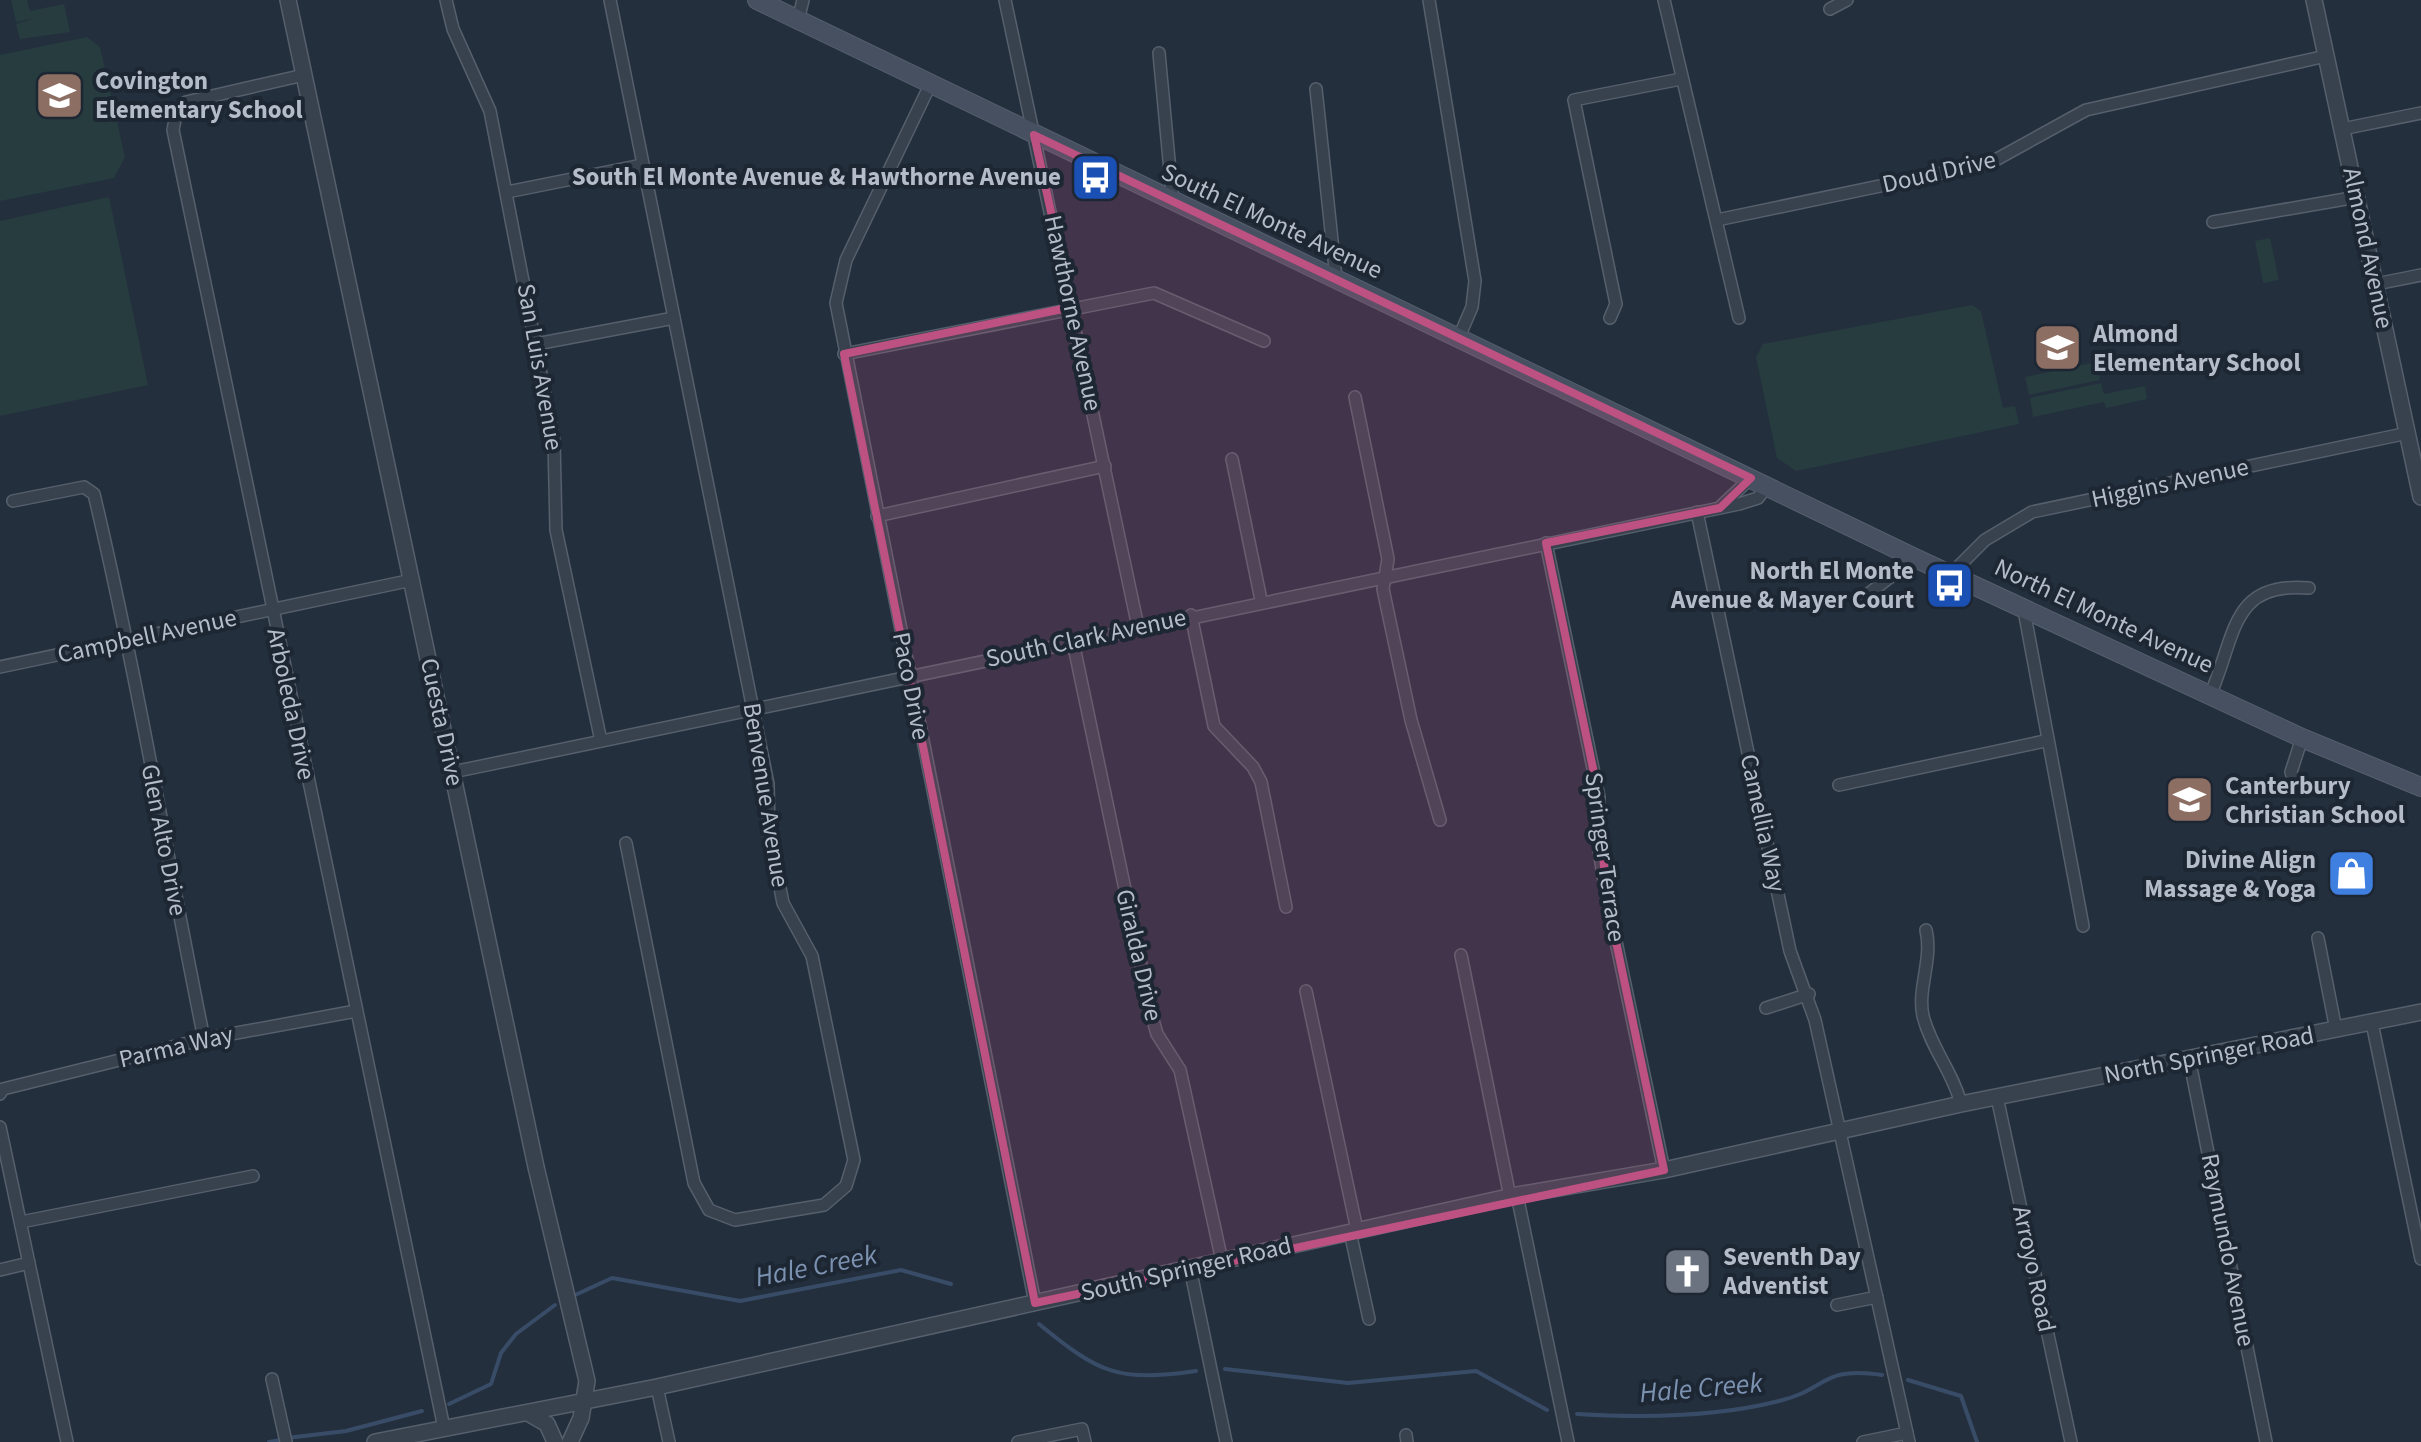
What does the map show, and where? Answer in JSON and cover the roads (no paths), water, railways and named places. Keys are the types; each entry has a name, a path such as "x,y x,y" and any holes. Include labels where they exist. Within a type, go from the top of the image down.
{"main road":[{"name":"South El Monte Avenue","path":"757,0 1173,204 1459,336 1759,482"},
{"name":"North El Monte Avenue","path":"1759,482 2302,738 2421,788"}],"street":[{"name":"Cuesta Drive","path":"288,0 536,1168 586,1380 585,1402 570,1442"},
{"name":"San Luis Avenue","path":"446,0 452,29 490,111 507,192 558,468 556,530 601,742"},
{"name":"Benvenue Avenue","path":"610,0 768,784 768,832 782,904 812,956 854,1160 846,1186 824,1205 735,1220 710,1210 694,1183 626,843"},
{"path":"798,20 802,0"},
{"name":"Hawthorne Avenue","path":"1005,0 1138,628"},
{"path":"1428,0 1475,282 1472,307 1459,336"},
{"path":"1664,0 1739,318"},
{"path":"1830,9 1847,0"},
{"name":"Almond Avenue","path":"2314,0 2421,496"},
{"path":"1160,53 1173,204"},
{"name":"Doud Drive","path":"1717,220 1990,163 2011,156 2086,110 2326,56"},
{"name":"Arboleda Drive","path":"304,75 186,102 173,120 444,1428"},
{"path":"1610,318 1616,304 1574,100 1681,79"},
{"name":"Paco Drive","path":"930,85 839,280 836,304 1035,1303"},
{"path":"1316,89 1336,278"},
{"path":"2342,129 2421,113"},
{"path":"507,192 642,164"},
{"path":"2212,222 2357,196"},
{"path":"2376,284 2421,275"},
{"path":"844,354 1154,293 1264,341"},
{"path":"536,344 674,318"},
{"path":"1354,397 1388,559 1383,589 1411,720 1440,820"},
{"name":"Higgins Avenue","path":"1952,574 1985,540 2032,512 2408,433"},
{"path":"1232,459 1261,600"},
{"path":"877,516 1105,466"},
{"name":"South Clark Avenue","path":"453,772 1191,614 1720,508 1758,498 1759,482"},
{"name":"Glen Alto Drive","path":"13,501 84,486 94,494 129,640 141,726 204,1040"},
{"name":"Camellia Way","path":"1697,512 1790,951 1809,994 1908,1437"},
{"name":"Springer Terrace","path":"1546,543 1599,797 1599,850 1606,894 1664,1170"},
{"path":"1859,600 1914,558"},
{"name":"Campbell Avenue","path":"0,667 412,580"},
{"path":"2211,693 2241,614 2254,596 2280,586 2309,588"},
{"path":"2023,605 2045,741 2083,926"},
{"path":"1191,614 1214,726 1253,766 1260,782 1286,907"},
{"name":"Giralda Drive","path":"1073,642 1151,1012 1158,1034 1180,1070 1222,1261"},
{"path":"2294,783 2292,772 2302,738"},
{"path":"1839,784 2045,741"},
{"path":"1926,930 1930,950 1922,1012 1954,1078 1960,1104"},
{"path":"2318,938 2336,1030"},
{"path":"1461,955 1568,1442"},
{"path":"1306,991 1368,1319"},
{"path":"1766,1008 1809,994"},
{"name":"Parma Way","path":"0,1094 3,1089 204,1040 356,1011"},
{"name":"North Springer Road","path":"1997,1097 2421,1012"},
{"path":"2372,1022 2421,1259"},
{"name":"Raymundo Avenue","path":"2189,1058 2266,1442"},
{"name":"South Springer Road","path":"375,1442 657,1387 1514,1196 1664,1170 1997,1097"},
{"name":"Arroyo Road","path":"1997,1097 2071,1442"},
{"path":"0,1127 67,1442"},
{"path":"21,1222 253,1176"},
{"path":"0,1270 29,1263"},
{"path":"1190,1268 1226,1442"},
{"path":"1837,1306 1878,1297"},
{"path":"272,1379 286,1442"},
{"path":"657,1387 668,1442"},
{"path":"528,1413 547,1424 555,1442"},
{"path":"1018,1442 1083,1436"},
{"path":"1863,1442 1908,1437"}],"waterway":[{"name":"Hale Creek","path":"573,1296 612,1278 740,1301 901,1270 951,1284"},
{"name":"Hale Creek","path":"449,1404 491,1384 501,1353 516,1334 555,1305"},
{"name":"Hale Creek","path":"1039,1324 1078,1354 1111,1370 1147,1375 1196,1371"},
{"name":"Hale Creek","path":"1225,1369 1348,1383 1476,1371 1547,1410"},
{"name":"Hale Creek","path":"1577,1414 1653,1416 1730,1410 1795,1396 1835,1376 1882,1375"},
{"name":"Hale Creek","path":"1908,1380 1961,1396 1977,1442"},
{"name":"Hale Creek","path":"287,1438 346,1431 422,1411"},
{"name":"Hale Creek","path":"269,1442 281,1440"}],"place":[{"name":"Covington Elementary School","path":"60,95"},
{"name":"South El Monte Avenue & Hawthorne Avenue","path":"1096,177"},
{"name":"Almond Elementary School","path":"2058,348"},
{"name":"North El Monte Avenue & Mayer Court","path":"1949,585"},
{"name":"Canterbury Christian School","path":"2190,800"},
{"name":"Divine Align Massage & Yoga","path":"2351,874"},
{"name":"Seventh Day Adventist","path":"1688,1271"}]}
